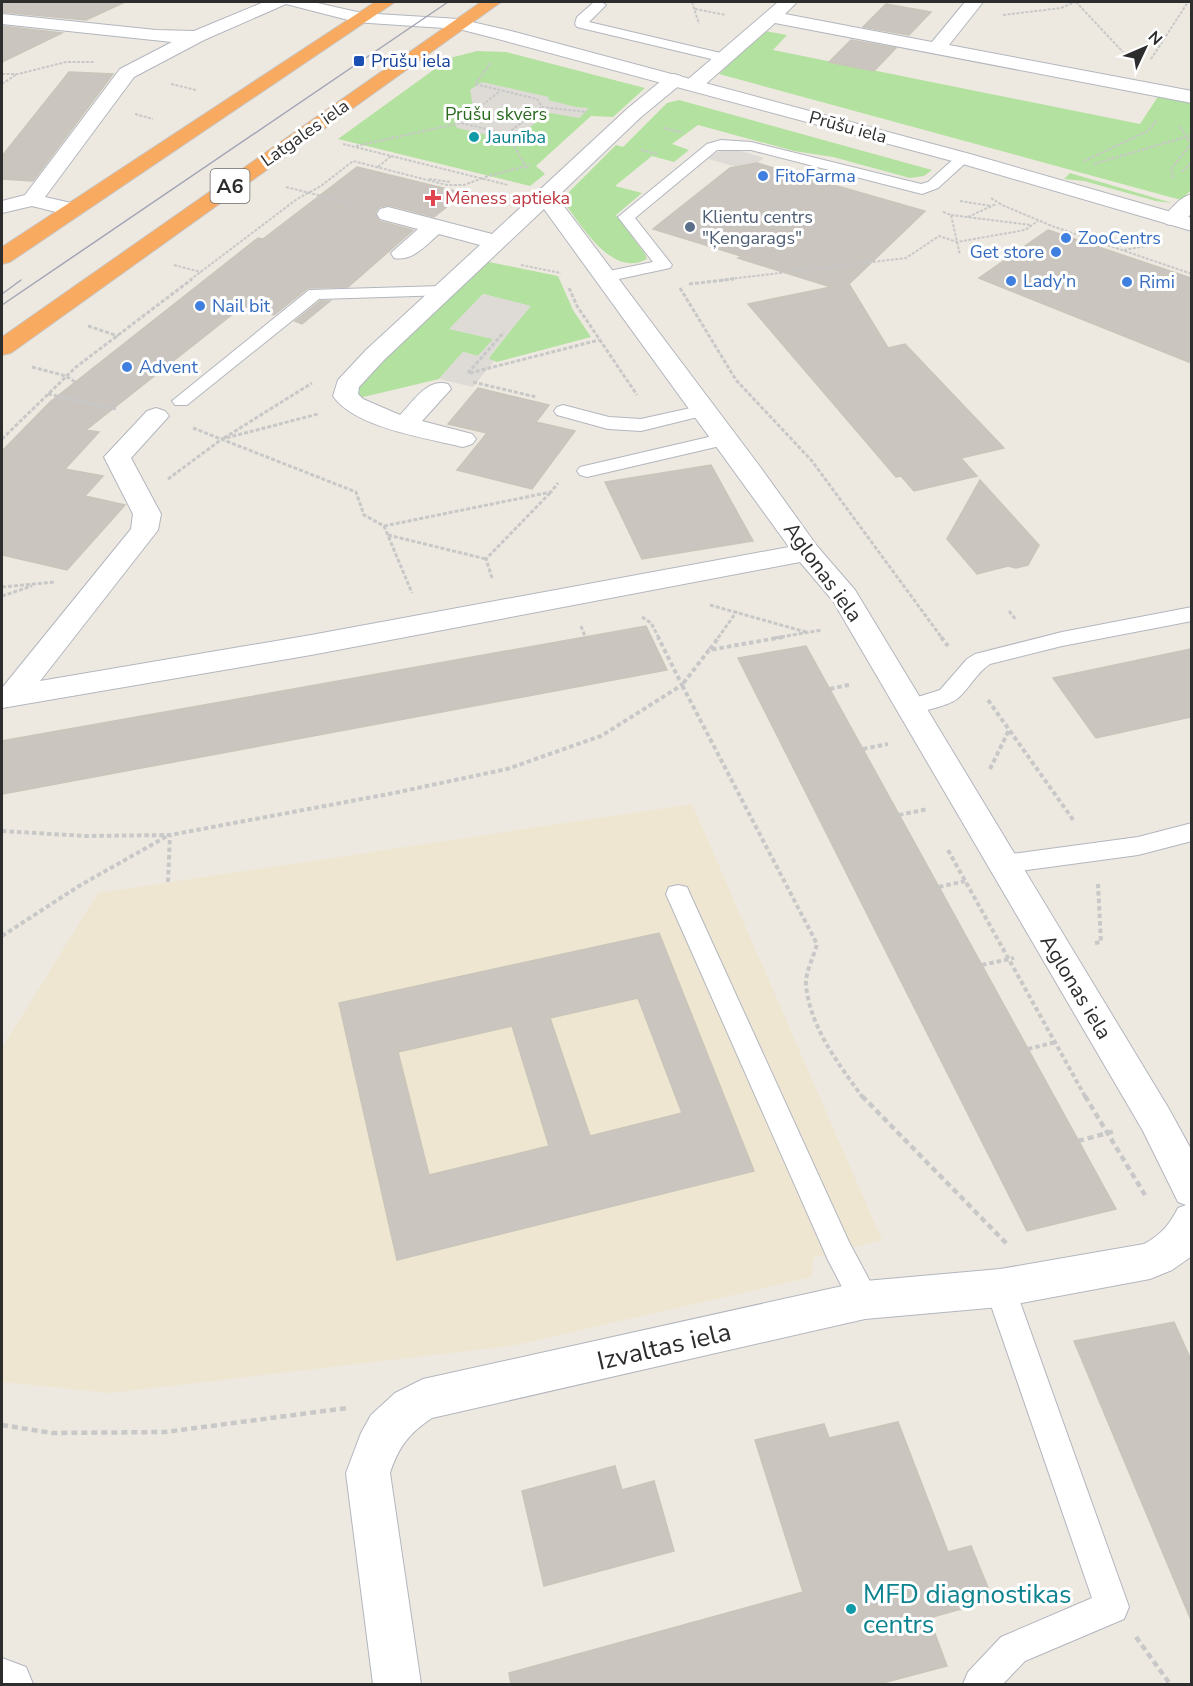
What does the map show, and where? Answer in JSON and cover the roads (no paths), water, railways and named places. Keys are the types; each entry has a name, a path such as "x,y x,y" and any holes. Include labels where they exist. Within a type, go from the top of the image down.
{"highway":[{"path":"2,256 386,2"},
{"name":"Latgales iela","path":"2,348 492,2"}],"street":[{"path":"32,200 127,74 197,36 278,2"},
{"name":"Prūšu iela","path":"293,2 360,18 459,24 963,159 1183,222"},
{"path":"463,439 368,412 352,404 345,396 347,385 375,354 525,215 534,192 605,140 634,113 724,58 789,2"},
{"path":"939,47 974,2"},
{"path":"2,14 54,9 98,31"},
{"path":"772,17 939,47 1191,97"},
{"path":"2,19 98,31 156,36 197,36"},
{"name":"Aglonas iela","path":"534,192 605,277 807,552 845,596 1156,1120 1191,1190"},
{"path":"2,207 32,200 72,210"},
{"path":"1183,222 1191,201"},
{"path":"388,214 435,226 487,249"},
{"path":"402,253 435,226"},
{"path":"406,423 439,389"},
{"path":"6,698 144,530 147,514 138,501 117,457 156,416"},
{"path":"6,698 311,645 807,552"},
{"name":"Izvaltas iela","path":"397,1684 368,1473 377,1442 396,1416 423,1400 865,1300 1000,1288 1150,1261 1162,1255 1183,1232"},
{"path":"2,1682 9,1684"}],"lane":[{"path":"599,5 582,20 582,24 724,58"},
{"path":"605,277 664,265 627,217 691,163 712,147 721,144 751,146 922,189 933,185 963,159"},
{"path":"181,401 315,294 442,291"},
{"path":"563,411 608,423 641,426 704,410"},
{"path":"587,471 726,439"},
{"path":"910,707 948,695 975,664 998,655 1191,614"},
{"path":"1004,864 1138,846 1191,832"},
{"path":"678,894 838,1251 865,1300"},
{"path":"980,1684 1013,1650 1112,1606 1000,1288"}],"tram line":[{"path":"2,305 448,2"},
{"path":"2,294 21,280"}],"place":[{"name":"Prūšu iela","path":"359,61"},
{"name":"Jaunība","path":"474,137"},
{"name":"FitoFarma","path":"763,176"},
{"name":"Mēness aptieka","path":"433,198"},
{"name":"Klientu centrs \"Ķengarags\"","path":"690,227"},
{"name":"ZooCentrs","path":"1066,238"},
{"name":"Get store","path":"1056,252"},
{"name":"Lady'n","path":"1011,281"},
{"name":"Rimi","path":"1127,282"},
{"name":"Nail bit","path":"200,306"},
{"name":"Advent","path":"127,367"},
{"name":"MFD diagnostikas centrs","path":"851,1609"}],"park label":[{"name":"Prūšu skvērs","path":"496,114"}]}
